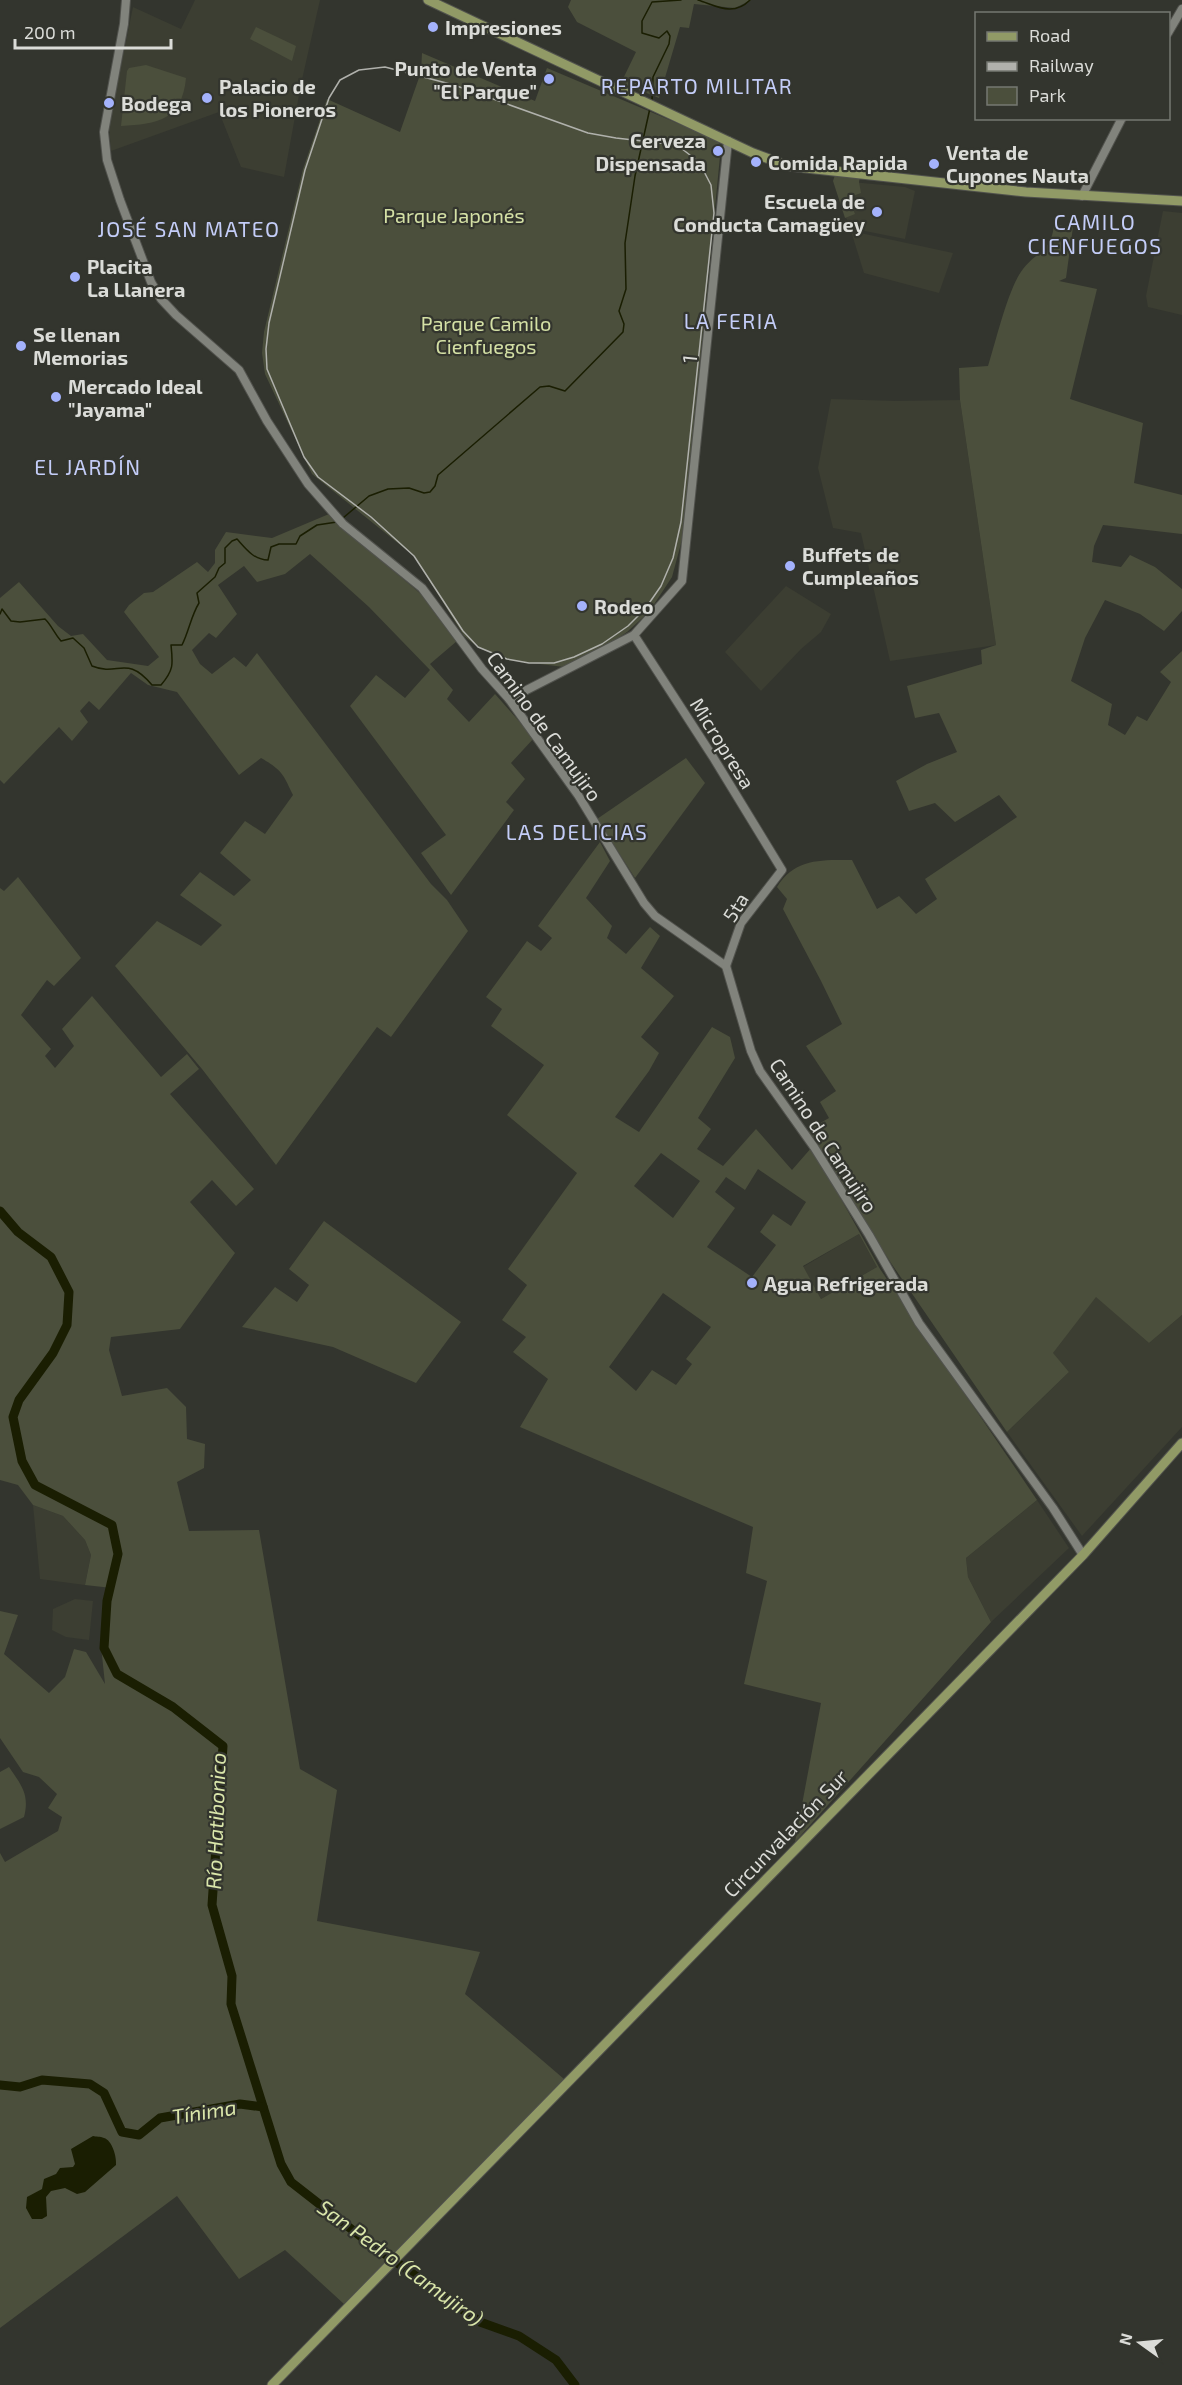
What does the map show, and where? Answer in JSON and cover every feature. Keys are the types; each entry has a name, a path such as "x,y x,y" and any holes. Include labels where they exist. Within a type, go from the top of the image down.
{"main road":[{"path":"428,0 771,161 797,168 937,184 1082,196 1182,201"},
{"name":"Circunvalación Sur","path":"272,2385 1083,1555 1182,1443"}],"street":[{"name":"Camino de Camujiro","path":"126,0 124,24 104,132 104,146 120,200 151,282 161,299 238,370 282,446 308,484 343,524 422,588 482,669 509,699 578,795 644,903 655,916 726,966 751,1051 760,1071 814,1147 869,1235 919,1323 1053,1508 1083,1555"},
{"path":"1170,30 1182,9"},
{"path":"1082,196 1121,120"},
{"name":"1","path":"634,635 682,581 728,141"},
{"path":"509,699 634,635"},
{"name":"Micropresa","path":"634,635 782,870"},
{"name":"5ta","path":"726,966 741,923 782,870"}],"shaded area":[{"name":"Palacio de los Pioneros","path":"195,0 320,0 301,84 284,177 241,167 219,112 111,151 109,125 133,7 181,29"},
{"name":"Escuela de Conducta Camagüey","path":"841,181 905,187 915,191 905,239 849,226 837,191"},
{"path":"1163,211 1182,213 1182,315 1148,307 1146,296"},
{"path":"851,231 953,253 939,293 864,273"},
{"path":"831,399 960,400 996,645 890,661 861,533 833,528 818,468"},
{"path":"786,586 831,614 821,632 801,649 761,691 725,652"},
{"path":"859,1234 877,1267 821,1299 803,1267"},
{"path":"1096,1296 1149,1343 1182,1315 1182,1427 1082,1536 1007,1432 1069,1372 1052,1354"},
{"path":"1037,1500 1069,1548 991,1622 968,1577 966,1558"},
{"path":"33,1505 63,1516 85,1540 91,1555 85,1585 40,1579"},
{"path":"75,1599 93,1601 89,1640 66,1637 52,1630 53,1609"},
{"path":"93,2136 103,2137 112,2145 116,2165 85,2192 77,2194 65,2188 51,2191 46,2197 47,2216 42,2219 32,2219 26,2208 27,2197 42,2189 44,2179 56,2174 60,2168 73,2167 75,2164 71,2149"}],"green space":[{"path":"571,0 751,0 735,8 694,4 689,28 680,27 659,98 621,83 636,52 577,22 568,7"},
{"path":"256,27 296,46 292,61 250,39"},
{"name":"Parque Camilo Cienfuegos","path":"422,53 535,101 547,68 717,140 721,146 683,536 672,577 649,612 627,632 604,648 564,667 507,660 479,648 464,636 414,556 312,474 265,374 262,353 264,332 303,169 327,99 400,132 421,72"},
{"path":"146,65 186,78 184,92 179,103 166,117 146,124 121,126 127,71 129,68"},
{"path":"835,175 860,177 861,193 853,196 850,202 855,214 845,218 833,181"},
{"path":"1054,225 1073,227 1066,278 1059,281 1097,289 1070,399 1143,423 1134,483 1182,495 1182,534 1103,525 1094,546 1092,562 1121,567 1130,555 1155,567 1182,589 1182,611 1164,631 1140,614 1105,600 1085,638 1071,681 1112,704 1108,725 1125,735 1137,716 1147,721 1171,682 1160,672 1182,651 1182,1315 1149,1343 1096,1297 1053,1353 1069,1372 1007,1432 891,1263 806,1131 829,1118 820,1102 836,1091 806,1046 842,1024 783,909 787,899 777,887 784,878 800,866 819,861 852,860 877,909 899,896 916,914 937,899 925,879 1017,817 999,795 955,822 935,803 909,811 896,781 927,764 957,752 939,713 915,718 907,686 982,664 981,650 996,645 960,400 959,368 988,366 1012,289 1023,269 1047,246"},
{"path":"329,514 428,600 457,641 430,664 453,690 447,699 469,722 495,694 534,738 511,763 525,779 506,802 514,810 451,895 421,853 446,835 350,706 376,675 405,698 430,670 369,607 310,554 285,574 257,582 244,566 218,585 237,614 216,638 209,633 192,650 200,664 212,674 234,657 246,667 257,653 431,884 447,900 468,931 391,1037 377,1027 276,1165 202,1069 115,966 157,921 201,946 222,925 180,895 200,872 234,896 251,880 220,853 245,821 265,834 293,795 290,788 278,769 261,758 239,775 177,692 148,685 131,673 99,710 89,701 80,711 88,722 72,741 59,727 4,784 0,780 0,598 19,582 58,626 71,636 83,634 107,660 148,666 159,657 124,612 129,605 144,593 153,592 197,562 208,572 215,563 215,550 226,532 272,538"},
{"path":"686,758 705,783 635,878 597,819"},
{"path":"600,842 610,861 586,898 612,926 607,938 626,954 650,927 660,936 641,968 674,996 641,1037 659,1053 649,1071 615,1117 639,1132 712,1027 730,1037 735,1058 698,1118 711,1129 697,1149 723,1166 756,1129 792,1170 812,1147 880,1269 1037,1500 966,1558 968,1577 991,1622 795,1842 821,1703 744,1684 767,1581 746,1573 753,1527 520,1427 548,1379 513,1352 526,1337 502,1320 527,1285 508,1269 577,1173 507,1115 544,1065 491,1026 502,1009 486,997 527,941 541,951 552,938 538,926","holes":["661,1153 700,1181 673,1218 634,1186","758,1169 806,1202 791,1226 773,1214 760,1232 776,1245 752,1277 707,1247 735,1208 715,1192 726,1177 745,1190","859,1234 877,1267 821,1299 803,1266","663,1293 711,1327 686,1359 692,1364 676,1385 652,1370 636,1391 609,1367"]},
{"path":"18,877 81,958 54,986 47,980 21,1015 51,1049 45,1056 55,1068 74,1046 62,1029 92,996 161,1077 187,1054 199,1069 170,1094 254,1189 236,1206 212,1180 190,1202 235,1253 180,1329 111,1337 109,1350 122,1396 167,1388 186,1407 187,1439 205,1444 204,1468 177,1482 189,1531 259,1530 300,1769 337,1790 317,1921 480,1952 465,1994 564,2079 344,2304 285,2250 239,2279 177,2196 0,2328 0,1853 5,1862 58,1831 62,1817 48,1808 57,1794 39,1777 23,1772 0,1738 0,1611 18,1615 4,1654 49,1693 65,1677 74,1649 86,1652 105,1684 101,1646 112,1588 85,1585 91,1555 85,1540 63,1516 33,1505 18,1485 0,1480 0,888 4,891"},
{"path":"324,1221 461,1322 416,1383 333,1347 242,1327 275,1287 297,1302 309,1285 289,1269"},
{"path":"9,1767 23,1790 26,1809 24,1817 0,1829 0,1772"}],"waterway":[{"path":"652,100 653,77 669,44 670,36 667,31 659,38 642,33 642,21 652,2 681,0"},
{"path":"698,0 725,9 737,8 750,0"},
{"path":"343,518 369,496 388,489 409,488 424,493 430,492 435,486 438,475 540,387 549,386 565,391 623,332 624,324 619,311 626,289 625,243 635,176 650,108"},
{"path":"0,614 2,609 11,621 45,619 61,641 73,638 84,648 92,666 101,669 129,668 135,670 152,685 161,685 172,666 171,645 182,645 199,603 197,593 215,577 219,568 225,563 225,548 232,541 237,539 254,556 268,560 271,547 279,544 296,544 300,536 317,525 337,522"},
{"name":"Río Hatibonico","path":"0,1211 18,1232 51,1257 69,1292 67,1325 53,1353 19,1400 13,1417 22,1461 35,1485 112,1525 118,1554 107,1601 104,1648 117,1674 173,1707 223,1746 212,1905 232,1976 231,2004 281,2164 291,2182 364,2239 480,2322 519,2336 556,2360 575,2385"},
{"name":"Tínima","path":"0,2085 20,2087 42,2080 90,2084 104,2093 122,2132 139,2135 160,2118 240,2104 263,2107"}],"railway":[{"path":"385,67 454,85 588,133 677,145 699,162 711,185 714,213 681,522 673,558 661,586 645,609 628,626 602,644 574,657 554,663 529,663 507,659 478,647 463,631 414,556 371,517 318,477 304,457 267,369 266,349 269,323 305,170 329,98 340,80 359,70 385,67"}],"place":[{"name":"Impresiones","path":"433,27"},
{"name":"Punto de Venta \"El Parque\"","path":"549,79"},
{"name":"Palacio de los Pioneros","path":"207,98"},
{"name":"Bodega","path":"109,103"},
{"name":"Cerveza Dispensada","path":"718,151"},
{"name":"Comida Rapida","path":"756,162"},
{"name":"Venta de Cupones Nauta","path":"934,164"},
{"name":"Escuela de Conducta Camagüey","path":"877,212"},
{"name":"Placita La Llanera","path":"75,277"},
{"name":"Se llenan Memorias","path":"21,346"},
{"name":"Mercado Ideal \"Jayama\"","path":"56,397"},
{"name":"Buffets de Cumpleaños","path":"790,566"},
{"name":"Rodeo","path":"582,606"},
{"name":"Agua Refrigerada","path":"752,1283"}],"district":[{"name":"REPARTO MILITAR","path":"697,85"},
{"name":"JOSÉ SAN MATEO","path":"189,228"},
{"name":"CAMILO CIENFUEGOS","path":"1095,233"},
{"name":"LA FERIA","path":"731,320"},
{"name":"EL JARDÍN","path":"88,466"},
{"name":"LAS DELICIAS","path":"577,831"}],"park label":[{"name":"Parque Japonés","path":"454,215"}],"water label":[{"name":"San Pedro (Camujiro)","path":"401,2262"}]}
